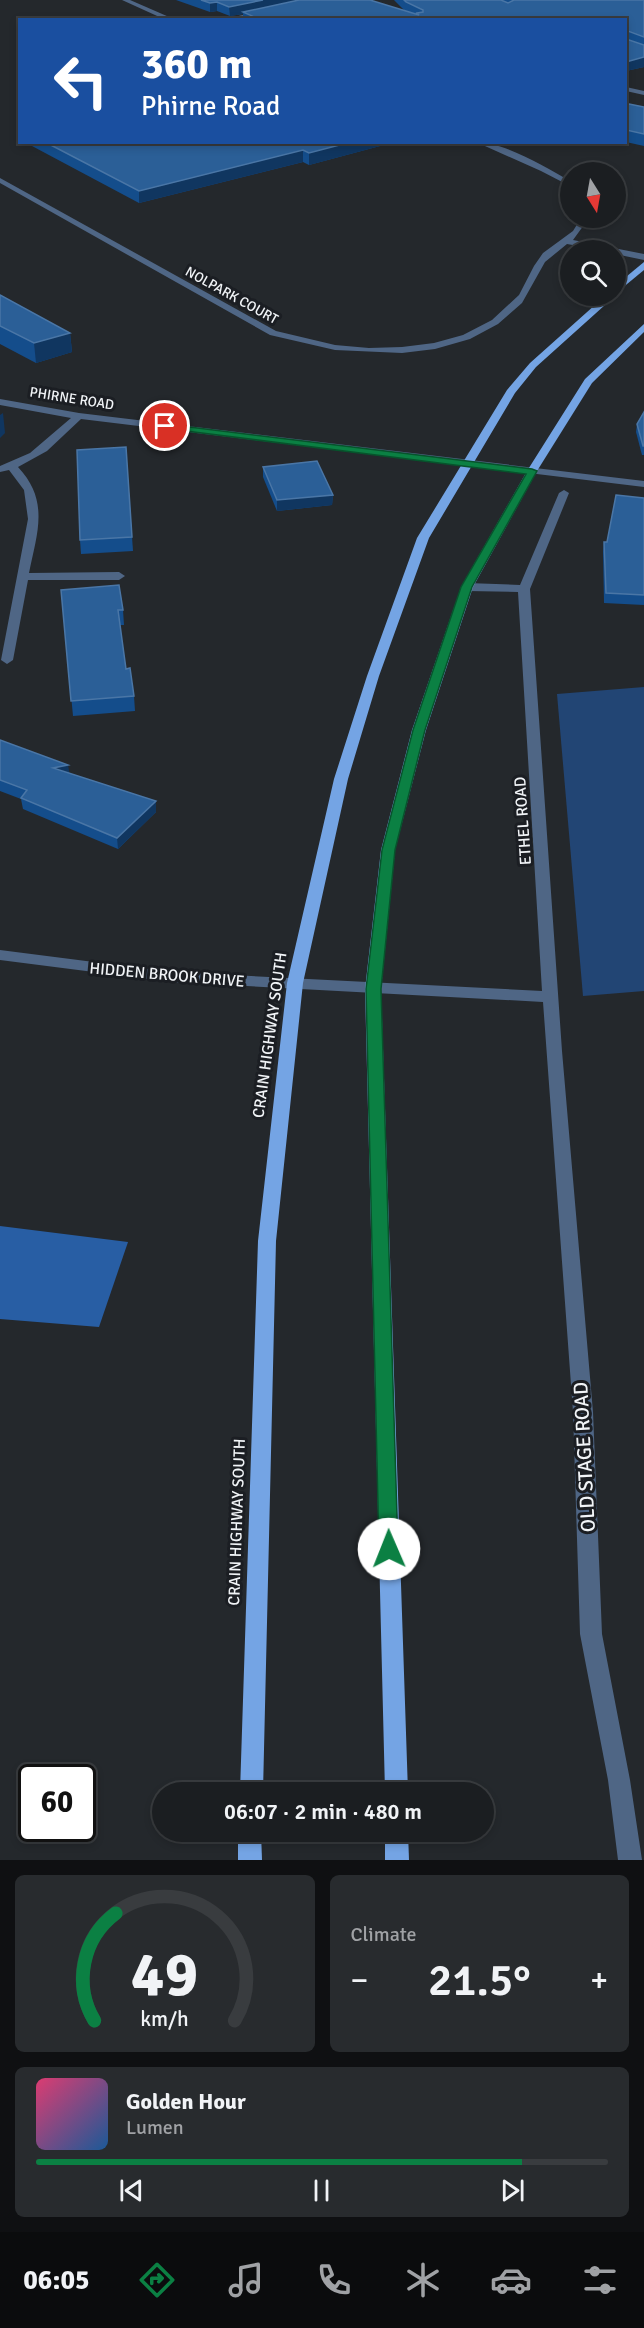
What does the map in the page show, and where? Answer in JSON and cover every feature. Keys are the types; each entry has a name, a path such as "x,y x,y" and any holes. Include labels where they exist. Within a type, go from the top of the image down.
{"main road":[{"path":"626,281 644,265"},
{"name":"CRAIN HIGHWAY SOUTH","path":"251,1782 267,1241 295,983 341,778 373,676 423,538 511,392 533,365 599,306"},
{"path":"396,1782 374,989 388,850 419,730 467,587 532,471 588,381 644,327"},
{"path":"250,1842 250,1860"},
{"path":"397,1842 397,1860"}],"street":[{"path":"125,0 168,18"},
{"path":"236,18 270,11"},
{"path":"627,88 644,87"},
{"path":"627,88 644,93"},
{"path":"484,144 560,179"},
{"name":"NOLPARK COURT","path":"0,180 249,321 273,333 324,347 388,350 422,347 476,333 500,320 520,301 542,259 560,248"},
{"path":"626,254 644,257"},
{"name":"PHIRNE ROAD","path":"0,402 79,416 644,484"},
{"path":"0,469 12,467 37,455 79,416"},
{"path":"7,660 34,519 34,499 27,483 12,467"},
{"name":"ETHEL ROAD","path":"554,1051 524,589 564,493"},
{"path":"23,577 119,576"},
{"path":"467,587 524,589"},
{"name":"HIDDEN BROOK DRIVE","path":"0,955 172,977 550,997"},
{"name":"OLD STAGE ROAD","path":"554,1051 583,1412 591,1634 619,1780 630,1860"}],"shaded area":[{"path":"644,687 644,991 583,996 557,694"},
{"path":"0,1226 128,1242 99,1327 0,1319"}],"building":[{"path":"201,0 263,0 229,7 217,2 210,3"},
{"path":"299,0 370,0 419,15 417,13 423,10 404,0 501,0 508,3 514,0 644,0 644,37 627,32 627,18 256,18 243,12"},
{"path":"627,39 644,45 644,57 627,62"},
{"path":"627,105 644,107 644,134 627,130"},
{"path":"49,144 343,144 309,153 303,150 139,191"},
{"path":"0,295 70,333 34,343 0,326"},
{"path":"644,412 644,446 643,446 637,424"},
{"path":"126,447 132,537 80,540 77,450"},
{"path":"317,461 333,495 277,500 263,467"},
{"path":"616,495 644,498 644,595 606,593 604,542 607,542"},
{"path":"119,585 123,610 118,610 126,669 130,668 134,696 71,701 61,590"},
{"path":"0,740 68,765 53,768 156,801 117,838 21,798 27,790 0,780"}],"route":[{"path":"165,426 532,471 467,587 419,730 388,850 374,989 389,1549"}]}
